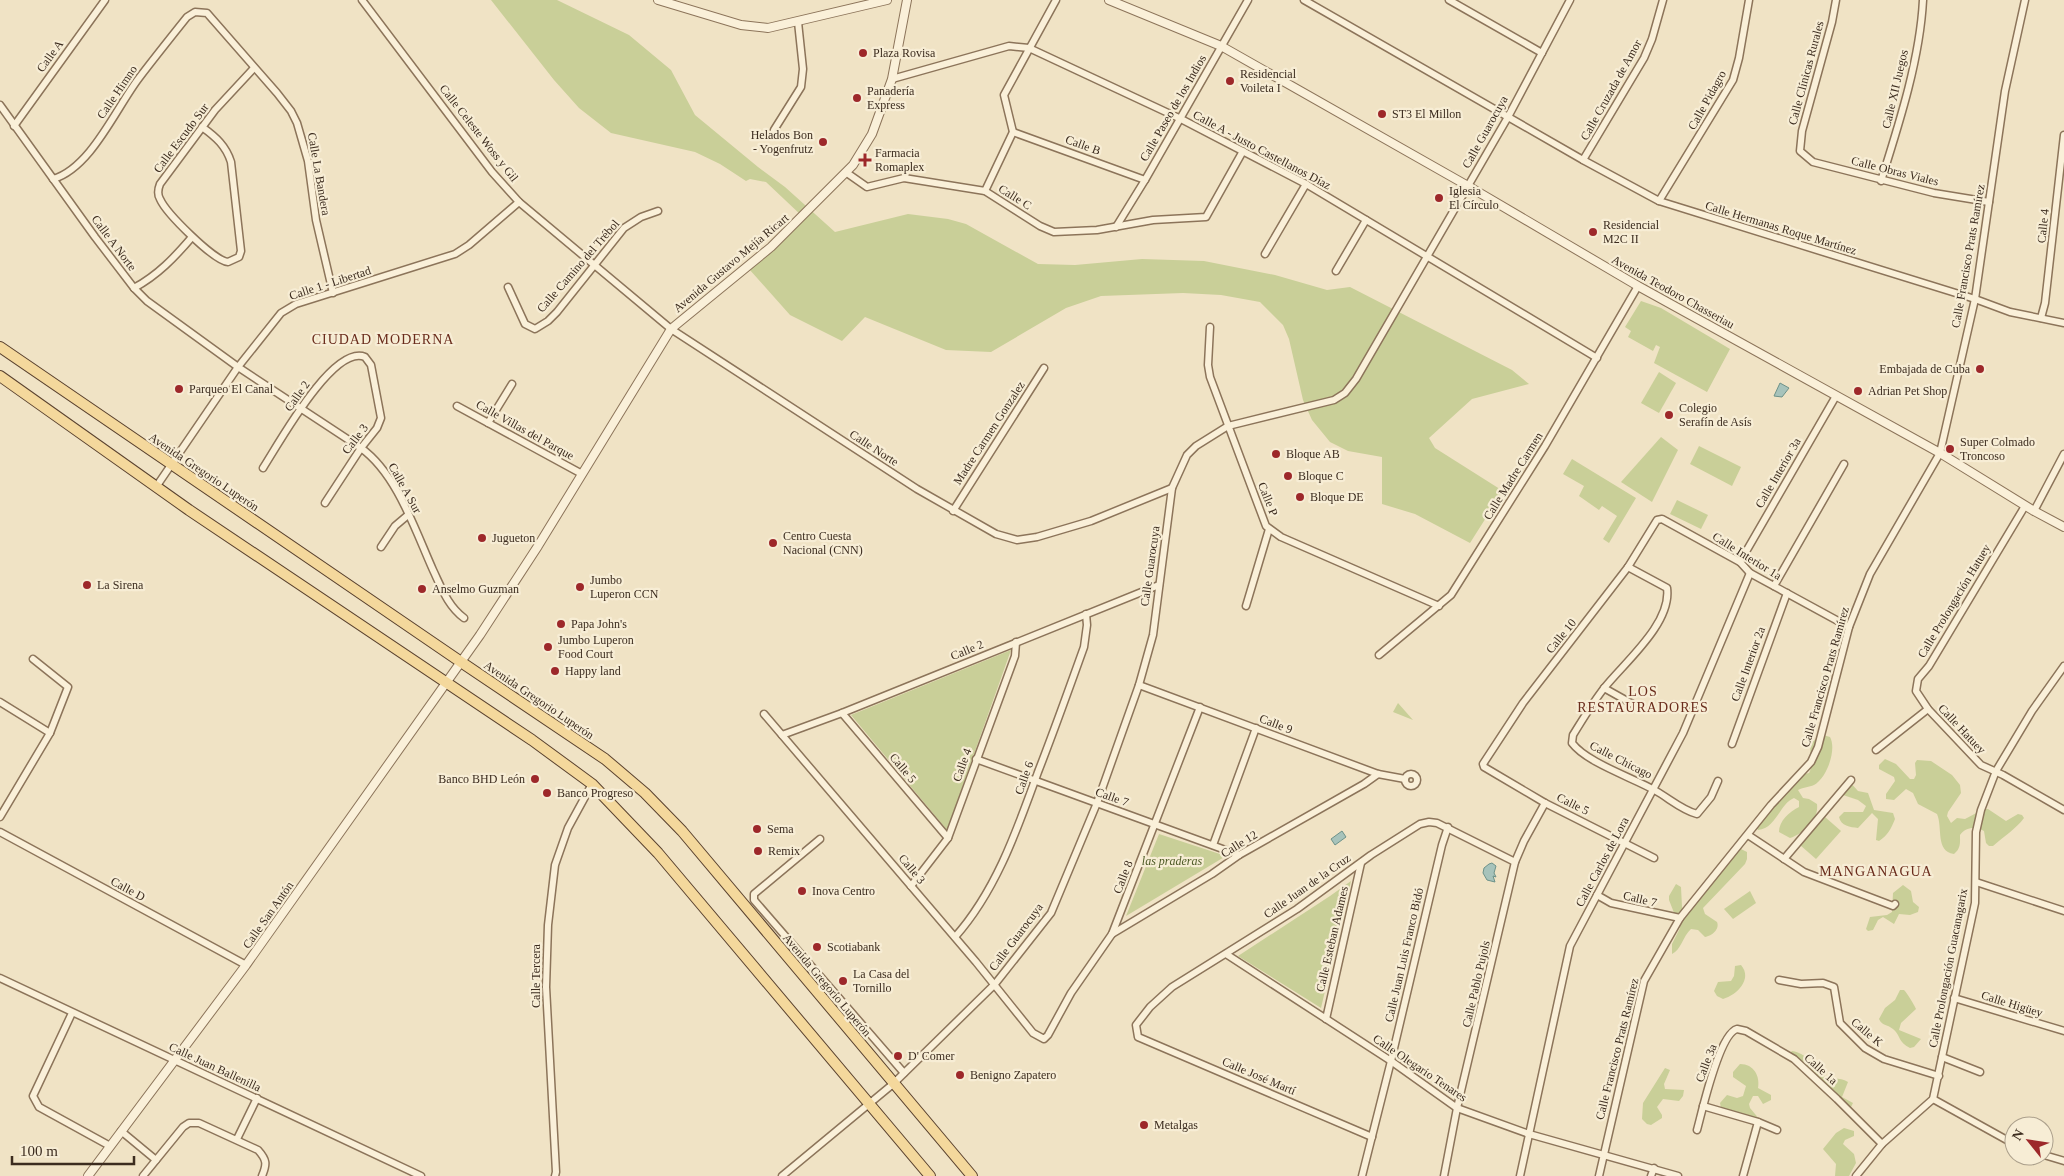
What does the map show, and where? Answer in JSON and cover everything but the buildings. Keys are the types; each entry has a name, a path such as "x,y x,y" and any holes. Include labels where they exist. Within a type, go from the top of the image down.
{"main road":[{"name":"Avenida Gregorio Luperón","path":"0,346 461,662 606,759 645,793 682,831 972,1176"},
{"path":"0,376 156,487 446,684 532,740 592,784 658,853 930,1176"}],"street":[{"name":"Calle A","path":"14,126 105,0"},
{"name":"Calle Celeste Woss y Gil","path":"362,0 492,172 519,202 594,264"},
{"path":"658,0 754,28 768,28 798,22 887,0"},
{"name":"Avenida Gustavo Mejía Ricart","path":"461,662 538,546 671,328 771,247 846,173 863,150 872,134 892,79 907,0"},
{"path":"986,191 1013,132 1004,95 1056,0"},
{"name":"Avenida Teodoro Chasseriau","path":"1109,0 1221,46 1468,186 1638,286 1940,452 2034,512 2064,527"},
{"name":"Calle Paseo de los Indios","path":"1116,226 1181,119 1248,0"},
{"name":"Calle Hermanas Roque Martínez","path":"1304,0 1583,160 1659,201 1975,299 2010,312 2064,323"},
{"path":"1449,0 1542,53"},
{"name":"Calle Guarocuya","path":"782,1176 893,1084 995,984 1051,913 1097,803 1139,684 1153,635 1172,488 1187,455 1196,446 1228,426 1334,400 1345,393 1356,379 1508,117 1570,0"},
{"name":"Calle Cruzada de Amor","path":"1583,160 1644,58 1652,39 1663,0"},
{"name":"Calle Pidagro","path":"1659,201 1733,80 1739,58 1749,0"},
{"name":"Calle Clínicas Rurales","path":"1800,151 1802,130 1824,52 1836,0"},
{"name":"Calle XII Juegos","path":"1881,181 1900,122 1918,36 1923,0"},
{"name":"Calle Francisco Prats Ramírez","path":"1598,1176 1644,981 1680,918 1772,805 1810,762 1818,747 1849,627 1870,574 1940,452 1975,299 2005,91 2025,0"},
{"name":"Calle La Bandera","path":"195,12 203,12 210,15 291,111 303,140 316,220 333,293"},
{"name":"Calle Himno","path":"53,179 63,176 72,170 87,153 139,78 187,17 195,12"},
{"path":"774,130 801,87 803,69 798,22"},
{"name":"Calle A - Justo Castellanos Díaz","path":"892,79 1009,46 1029,48 1181,119 1306,184 1597,358"},
{"name":"Calle Escudo Sur","path":"202,127 222,143 228,151 231,162 241,251 239,257 228,262 218,258 192,237 162,203 158,191 164,179 202,127 220,104 254,68"},
{"name":"Calle A Norte","path":"0,104 14,126 134,288 163,314 238,367"},
{"name":"Calle B","path":"1013,132 1145,180"},
{"name":"Calle 4","path":"2041,318 2046,293 2064,136"},
{"name":"Calle C","path":"846,173 867,187 904,178 986,191 1040,226 1054,232 1097,230 1153,220 1206,217 1243,151"},
{"name":"Calle Obras Viales","path":"1800,151 1813,162 1881,181 1934,193 1990,202"},
{"path":"1265,254 1306,184"},
{"name":"Calle 1 - Libertad","path":"156,487 173,465 238,367 281,314 296,304 455,254 469,245 519,202"},
{"name":"Calle Camino del Trébol","path":"508,287 525,324 535,329 548,321 557,312 624,228 641,216 658,211"},
{"path":"1336,271 1366,220"},
{"path":"134,288 162,270 192,237"},
{"name":"Calle Norte","path":"594,264 671,328 744,378 952,511 996,534 1017,540 1028,540 1091,521 1172,488"},
{"name":"Calle Madre Carmen","path":"1379,655 1451,595 1546,446 1638,286"},
{"name":"Calle P","path":"1210,327 1208,365 1210,377 1252,490 1269,528 1281,537 1439,606"},
{"name":"Calle 2","path":"263,468 301,408 332,370 354,356 363,356"},
{"name":"Calle 3","path":"325,503 360,448 377,428 381,418 371,364 363,356"},
{"name":"Calle A Sur","path":"238,367 360,448 384,470 408,515 449,604 464,618"},
{"name":"Madre Carmen Gonzalez","path":"952,511 1044,368"},
{"path":"488,423 512,384"},
{"name":"Calle Interior 3a","path":"1740,562 1836,396"},
{"name":"Calle Villas del Parque","path":"457,406 582,474"},
{"path":"2034,512 2064,454"},
{"path":"1774,586 1844,464"},
{"name":"Calle Prolongación Hatuey","path":"1928,709 1916,691 1918,679 1929,666 2025,506"},
{"path":"382,547 395,526 408,515"},
{"name":"Calle Interior 1a","path":"1659,519 1740,562 1750,573 1849,627"},
{"name":"Calle 10","path":"1484,767 1483,761 1523,703 1628,567 1659,519"},
{"path":"1246,606 1269,528"},
{"name":"Calle Chicago","path":"1628,567 1667,588 1668,594 1657,626 1604,688 1573,735 1572,743 1577,750 1593,760 1654,790 1682,808 1697,814 1711,797 1718,782"},
{"name":"Calle Carlos de Lora","path":"1520,1176 1570,946 1683,733 1750,573"},
{"name":"Calle 2","path":"782,735 842,713 1159,584"},
{"name":"Calle Interior 2a","path":"1732,744 1787,593"},
{"name":"Calle 6","path":"954,937 994,881 1006,857 1084,647 1087,625 1086,614"},
{"name":"Calle 4","path":"911,886 948,838 1014,656 1016,642"},
{"path":"0,817 50,732 68,687 33,659"},
{"name":"Calle San Antón","path":"88,1176 246,965 461,662"},
{"name":"Calle Prolongación Guacanagarix","path":"1933,1099 1975,903 1977,824 1996,771 2032,711 2064,666"},
{"name":"Calle 9","path":"1139,684 1378,774 1405,779"},
{"path":"1604,688 1638,707"},
{"path":"0,702 50,732"},
{"name":"Calle 8","path":"1041,1039 1048,1035 1071,993 1112,934 1200,707"},
{"name":"Calle Hatuey","path":"1876,750 1928,709 1981,765 1996,771 2064,810"},
{"name":"Calle 5","path":"842,713 948,838"},
{"name":"Calle 3","path":"764,714 995,984 1033,1033 1041,1039"},
{"path":"1214,845 1256,728"},
{"name":"Calle 7","path":"976,760 1239,855"},
{"name":"Calle 5","path":"1484,767 1544,803 1654,858"},
{"name":"Calle 12","path":"1112,934 1212,874 1239,855 1364,784 1378,774"},
{"path":"1784,859 1851,780"},
{"name":"Calle Tercera","path":"555,1176 546,988 548,925 555,865 568,828 592,784"},
{"name":"Calle Pablo Pujols","path":"1444,1176 1457,1108 1515,862 1544,803"},
{"name":"Calle Juan de la Cruz","path":"1138,1036 1136,1025 1172,986 1297,909 1420,824 1429,822 1448,827 1515,862"},
{"name":"Calle Juan Luis Franco Bidó","path":"1362,1176 1448,827"},
{"name":"Calle D","path":"0,832 246,965"},
{"path":"1748,836 1804,872 1860,895 1893,906 1895,904"},
{"path":"820,839 754,894 754,900 904,1073"},
{"name":"Calle Esteban Adames","path":"1326,1019 1361,863"},
{"path":"1976,882 2064,911"},
{"name":"Calle 7","path":"1597,895 1611,903 1680,918"},
{"name":"Calle Olegario Tenares","path":"1226,954 1391,1061 1457,1108 1529,1134 1678,1176"},
{"name":"Calle Juan Ballenilla","path":"0,978 421,1176"},
{"name":"Calle K","path":"1779,980 1801,984 1823,983 1834,987 1840,1023 1865,1048 1884,1059 1939,1076"},
{"name":"Calle Higüey","path":"1954,998 2064,1031"},
{"path":"72,1012 33,1096 39,1107 110,1146"},
{"name":"Calle 3a","path":"1696,1130 1714,1067 1733,1030"},
{"name":"Calle 1a","path":"1733,1030 1746,1031 1792,1057 1838,1099 1882,1144"},
{"name":"Calle José Martí","path":"1138,1036 1372,1137"},
{"path":"1942,1057 1980,1072"},
{"path":"237,1139 257,1098"},
{"path":"1856,1176 1882,1144 1933,1099 2004,1138"},
{"path":"1703,1106 1758,1122 1777,1130"},
{"path":"1743,1176 1758,1122"},
{"path":"144,1176 183,1126 189,1123 199,1123 258,1150 265,1158 267,1165 262,1176"},
{"path":"121,1131 156,1160"},
{"path":"1651,1176 1654,1168"}],"green space":[{"path":"491,0 557,0 629,35 671,70 695,115 785,187 835,232 908,214 948,219 966,224 1038,264 1075,265 1142,259 1204,261 1275,275 1327,290 1350,287 1512,370 1529,384 1472,399 1429,438 1435,448 1503,491 1470,543 1415,514 1382,504 1382,457 1348,451 1330,442 1312,420 1303,400 1289,339 1283,325 1260,302 1221,295 1183,293 1101,296 1066,308 991,352 946,350 865,317 842,341 790,315 749,269 803,217 766,182 750,179 746,181 720,164 695,152 611,133 579,108 554,80"},
{"path":"1641,301 1661,308 1730,349 1707,392 1654,363 1660,347 1656,345 1653,351 1628,337 1631,331 1625,327"},
{"path":"1659,372 1676,383 1659,413 1641,403"},
{"path":"1661,437 1678,450 1652,502 1621,482"},
{"path":"1699,446 1741,467 1732,486 1690,464"},
{"path":"1572,459 1636,498 1609,543 1603,539 1617,516 1602,506 1599,510 1579,496 1584,486 1563,474"},
{"path":"1677,500 1708,515 1701,529 1670,514"},
{"path":"1011,650 947,830 851,715"},
{"path":"1398,703 1413,720 1393,712"},
{"path":"1823,735 1830,737 1832,742 1830,763 1827,770 1814,785 1798,790 1803,798 1817,804 1816,815 1810,825 1790,838 1779,832 1785,817 1799,807 1799,801 1794,798 1785,805 1774,821 1764,829 1758,830 1756,827 1796,776 1809,773 1812,743"},
{"path":"1885,759 1896,764 1910,779 1914,779 1916,775 1915,763 1917,760 1931,761 1952,775 1960,785 1961,793 1948,812 1947,816 1951,823 1957,818 1965,819 1984,809 1988,809 2006,821 2018,814 2024,818 1993,846 1989,846 1986,843 1984,831 1978,828 1971,828 1960,835 1958,850 1954,854 1948,852 1942,844 1937,814 1918,804 1913,793 1906,789 1894,800 1886,799 1886,794 1895,781 1894,777 1879,769 1879,765"},
{"path":"1845,780 1848,780 1858,791 1868,793 1874,810 1893,813 1895,819 1892,826 1879,841 1876,840 1878,819 1872,813 1858,828 1846,826 1840,820 1839,817 1844,812 1863,812 1866,806 1858,800 1843,795 1840,789"},
{"path":"1825,817 1841,831 1816,859 1800,845"},
{"name":"las praderas","path":"1159,834 1226,856 1126,916"},
{"path":"1741,849 1747,852 1745,864 1703,908 1705,914 1717,922 1716,930 1713,934 1705,937 1698,930 1691,929 1678,949 1672,954 1672,944 1680,928 1669,900 1669,896 1676,884 1681,887 1683,909 1697,898"},
{"path":"1351,881 1321,1008 1238,956 1330,896"},
{"path":"1903,885 1911,891 1913,902 1919,907 1918,912 1910,915 1899,914 1894,924 1883,917 1878,920 1873,930 1868,931 1866,929 1870,917 1887,915 1892,912 1893,893"},
{"path":"1750,891 1756,903 1733,919 1724,909"},
{"path":"1741,965 1745,976 1742,986 1733,994 1723,999 1717,996 1714,991 1718,982 1731,981 1734,976 1735,966"},
{"path":"1900,990 1904,990 1916,1009 1901,1023 1899,1030 1921,1039 1914,1047 1910,1048 1901,1041 1893,1029 1882,1023 1879,1019 1885,1008 1895,1000"},
{"path":"1792,1051 1802,1054 1825,1076 1848,1082 1842,1097 1853,1103 1850,1109 1833,1099 1812,1075 1791,1062 1789,1054"},
{"path":"1740,1064 1752,1068 1757,1075 1758,1088 1771,1095 1771,1100 1763,1104 1758,1096 1753,1096 1749,1104 1760,1120 1758,1124 1752,1124 1721,1108 1720,1103 1727,1095 1737,1098 1743,1096 1746,1086 1733,1077 1733,1072"},
{"path":"1665,1068 1670,1070 1664,1084 1665,1089 1684,1090 1683,1096 1679,1101 1663,1099 1657,1107 1662,1118 1651,1125 1647,1124 1642,1119 1643,1103"},
{"path":"1844,1128 1854,1131 1854,1136 1845,1140 1843,1144 1854,1154 1856,1163 1849,1176 1835,1176 1836,1164 1823,1149 1836,1133"}],"water":[{"path":"1780,383 1789,388 1782,397 1774,396"},
{"path":"1342,831 1346,837 1335,845 1331,839"},
{"path":"1492,863 1496,866 1494,873 1496,877 1493,876 1495,882 1487,880 1483,873 1484,868"}],"place":[{"name":"Plaza Rovisa","path":"863,53"},
{"name":"Residencial Voileta I","path":"1230,81"},
{"name":"Panadería Express","path":"857,98"},
{"name":"ST3 El Millon","path":"1382,114"},
{"name":"Helados Bon - Yogenfrutz","path":"823,142"},
{"name":"Farmacia Romaplex","path":"865,160"},
{"name":"Iglesia El Círculo","path":"1439,198"},
{"name":"Residencial M2C II","path":"1593,232"},
{"name":"Embajada de Cuba","path":"1980,369"},
{"name":"Parqueo El Canal","path":"179,389"},
{"name":"Adrian Pet Shop","path":"1858,391"},
{"name":"Colegio Serafín de Asís","path":"1669,415"},
{"name":"Super Colmado Troncoso","path":"1950,449"},
{"name":"Bloque AB","path":"1276,454"},
{"name":"Bloque C","path":"1288,476"},
{"name":"Bloque DE","path":"1300,497"},
{"name":"Jugueton","path":"482,538"},
{"name":"Centro Cuesta Nacional (CNN)","path":"773,543"},
{"name":"La Sirena","path":"87,585"},
{"name":"Jumbo Luperon CCN","path":"580,587"},
{"name":"Anselmo Guzman","path":"422,589"},
{"name":"Papa John's","path":"561,624"},
{"name":"Jumbo Luperon Food Court","path":"548,647"},
{"name":"Happy land","path":"555,671"},
{"name":"Banco BHD León","path":"535,779"},
{"name":"Banco Progreso","path":"547,793"},
{"name":"Sema","path":"757,829"},
{"name":"Remix","path":"758,851"},
{"name":"Inova Centro","path":"802,891"},
{"name":"Scotiabank","path":"817,947"},
{"name":"La Casa del Tornillo","path":"843,981"},
{"name":"D' Comer","path":"898,1056"},
{"name":"Benigno Zapatero","path":"960,1075"},
{"name":"Metalgas","path":"1144,1125"}],"district":[{"name":"CIUDAD MODERNA","path":"383,339"},
{"name":"LOS RESTAURADORES","path":"1643,700"},
{"name":"MANGANAGUA","path":"1876,871"}]}
